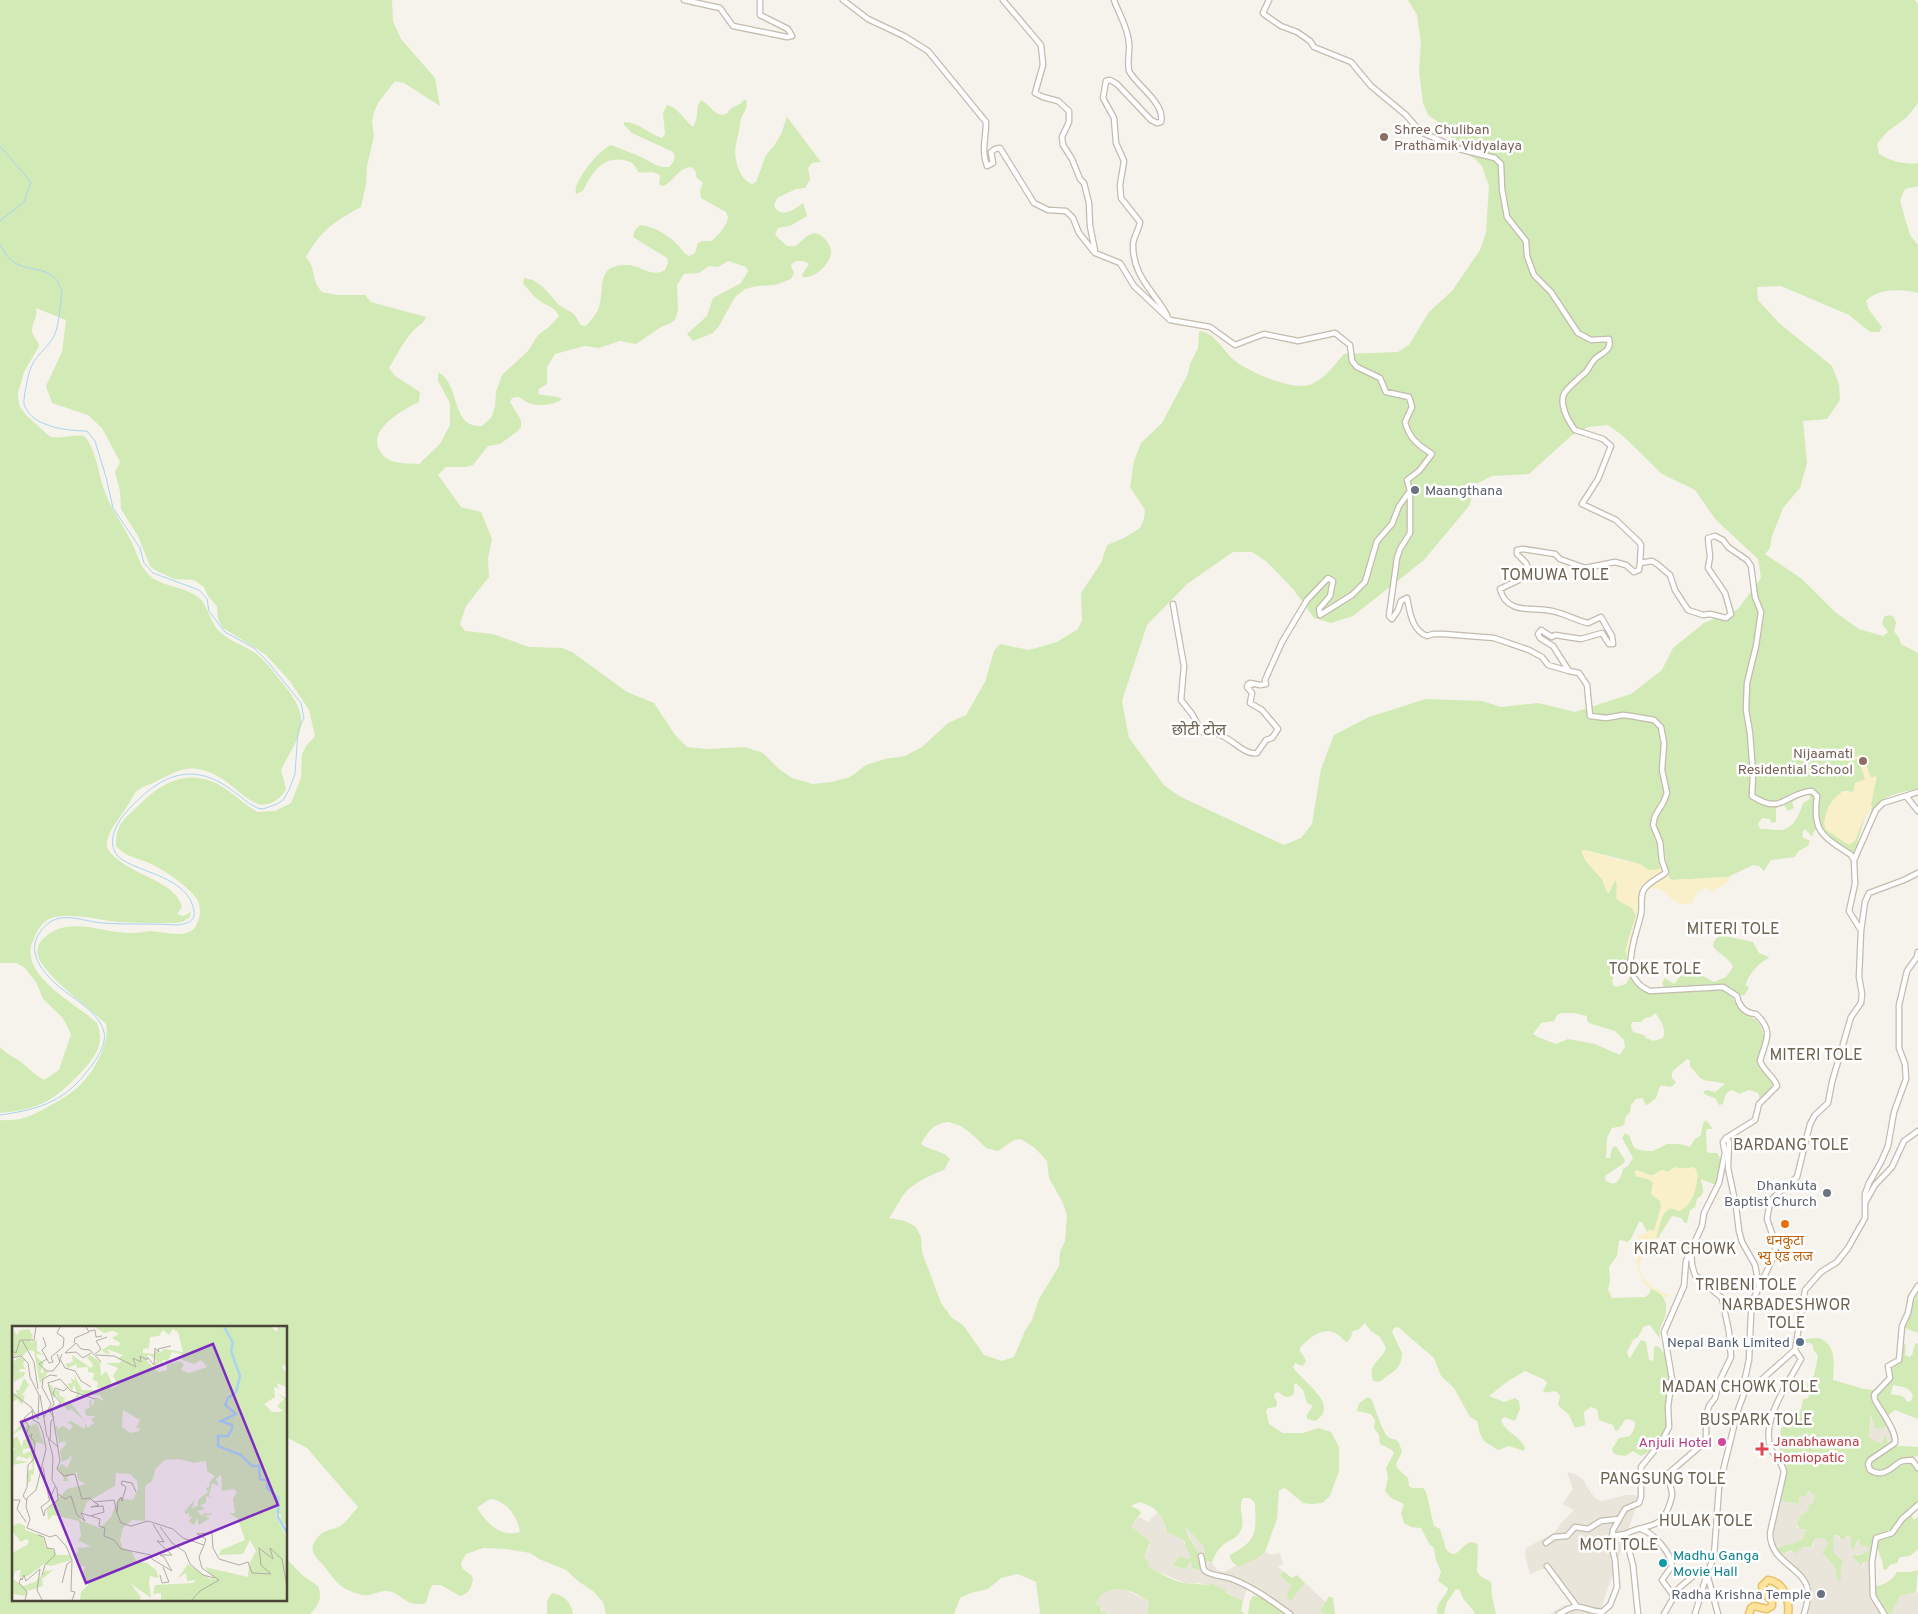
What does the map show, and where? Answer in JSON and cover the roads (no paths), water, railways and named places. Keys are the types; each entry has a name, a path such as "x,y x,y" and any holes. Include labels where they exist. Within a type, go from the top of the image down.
{"main road":[{"path":"1749,1614 1754,1606 1767,1609 1772,1606 1771,1598 1762,1588 1763,1584 1768,1580 1776,1582 1786,1595 1789,1607 1788,1614"}],"street":[{"path":"684,0 720,8 733,26 787,37 792,36 788,29 760,15 760,0"},
{"path":"843,0 868,19 904,36 928,51 986,122 983,152 987,166 993,163 991,152 996,148 1000,148 1034,204 1048,210 1066,211 1073,218 1079,233 1095,253 1120,263 1134,286 1170,320 1210,326 1235,345 1264,334 1298,341 1335,333 1350,345 1352,361 1356,366 1380,378 1386,392 1409,397 1412,407 1405,422 1408,434 1419,446 1432,454 1419,471 1407,480 1410,491 1410,532 1397,558 1389,616 1392,618 1398,610 1401,601 1407,598 1411,618 1419,633 1427,636 1433,634 1465,634 1494,638 1529,650 1542,657 1548,664 1578,674 1587,685 1590,716 1606,718 1626,715 1650,719 1658,723 1664,743 1662,770 1667,793 1655,816 1653,825 1660,842 1662,861 1666,872 1645,887 1642,894 1642,914 1635,933 1630,956 1635,977 1642,986 1650,991 1723,987 1737,996 1742,1009 1756,1014 1765,1025 1767,1043 1760,1061 1767,1074 1775,1080 1777,1086 1759,1104 1755,1120 1726,1138 1723,1142 1725,1153 1719,1183 1704,1213 1702,1226 1686,1261 1684,1286 1664,1332 1672,1379 1669,1396 1669,1427 1662,1442 1641,1467 1641,1497 1639,1503 1625,1509 1612,1536 1611,1544 1615,1560 1617,1587 1610,1605 1602,1612 1576,1605 1547,1566"},
{"path":"1003,0 1041,45 1043,65 1035,93 1043,98 1058,101 1069,111 1070,122 1062,137 1063,145 1072,159 1080,179 1084,183 1089,203 1090,226 1095,253"},
{"path":"1114,0 1128,34 1129,71 1157,106 1162,119 1161,122 1157,123 1151,120 1117,84 1110,80 1106,81 1103,98 1114,118 1116,142 1124,161 1120,185 1121,198 1140,222 1133,244 1140,278 1158,300 1170,320"},
{"path":"1269,0 1265,15 1281,26 1297,32 1310,41 1314,47 1351,62 1371,86 1406,115 1421,132 1459,149 1495,158 1501,164 1502,189 1507,217 1526,241 1527,256 1534,275 1551,292 1578,333 1591,340 1609,339 1608,350 1597,358 1566,391 1563,397 1563,406 1575,430 1603,439 1611,446 1598,479 1582,504 1616,520 1639,542 1641,545 1641,568 1634,572 1626,565 1615,562 1585,568 1560,559 1555,554 1524,549 1517,550 1517,554 1526,563 1528,568 1522,579 1500,589 1505,599 1513,606 1524,610 1546,610 1588,623 1601,617 1612,636 1613,644 1609,644 1602,633 1581,639 1555,635 1552,637 1542,630 1538,634 1540,638 1552,646 1569,671"},
{"path":"1173,604 1184,666 1181,700 1192,714 1202,732 1211,730 1223,735 1232,743 1252,754 1257,752 1266,740 1272,738 1278,729 1262,710 1250,703 1252,692 1247,687 1248,684 1260,686 1266,684 1265,680 1282,642 1307,600 1328,578 1333,581 1330,596 1319,609 1320,615 1352,595 1365,582 1377,541 1392,524 1399,506 1410,491"},
{"path":"1640,563 1652,561 1670,575 1675,590 1688,610 1703,615 1710,614 1726,618 1732,614 1725,593 1708,568 1710,557 1708,538 1716,536 1723,540 1752,566 1755,597 1761,612 1756,646 1747,683 1746,710 1754,774 1752,796 1760,802 1773,806 1802,792 1812,791 1817,796 1818,829 1824,837 1851,855 1854,860"},
{"path":"1861,931 1850,911 1855,884 1854,860 1876,810 1883,803 1918,792"},
{"path":"1906,796 1918,811"},
{"path":"1695,1614 1716,1548 1714,1534 1719,1487 1738,1410 1746,1388 1745,1378 1749,1360 1751,1314 1754,1298 1776,1245 1768,1219 1770,1202 1797,1178 1810,1124 1828,1103 1832,1082 1851,1017 1861,1003 1862,994 1859,977 1861,931 1865,902 1869,893 1918,873"},
{"path":"1746,1388 1751,1389 1761,1382 1795,1350 1805,1290 1821,1272 1837,1262 1848,1248 1865,1218 1865,1194 1888,1146 1894,1112 1906,1079 1905,1064 1899,1048 1899,1005 1907,971 1918,952"},
{"path":"1865,1202 1875,1185 1892,1166 1904,1141 1918,1131"},
{"path":"1726,1138 1729,1142 1728,1168 1739,1231 1742,1242 1755,1265 1759,1287"},
{"path":"1612,1536 1654,1526 1664,1519 1672,1495 1668,1480 1669,1473 1706,1441 1706,1416 1731,1357 1729,1332 1722,1298 1695,1275 1691,1251"},
{"path":"1918,1286 1902,1326 1898,1360 1888,1366 1890,1378 1874,1395 1896,1438 1895,1443 1870,1460 1868,1464 1870,1470 1874,1473 1882,1474 1904,1460 1912,1460 1918,1468"},
{"path":"1795,1350 1801,1359 1772,1414 1769,1438 1771,1450 1782,1463 1784,1472 1770,1540 1773,1550 1806,1583 1808,1600 1804,1614"},
{"path":"1884,1614 1874,1596 1872,1562 1875,1540 1878,1536 1892,1533 1902,1520 1918,1505"},
{"path":"1546,1543 1554,1537 1567,1536 1575,1527 1588,1528 1601,1521 1619,1519"},
{"path":"1640,1528 1651,1535 1670,1558 1672,1566 1662,1580 1673,1595"},
{"path":"1625,1534 1633,1565 1638,1614"},
{"path":"1201,1556 1204,1569 1207,1572 1245,1585 1290,1614"},
{"path":"1664,1614 1673,1595 1679,1588 1699,1571 1707,1574"},
{"path":"1707,1574 1718,1614"},
{"path":"1559,1614 1576,1605"}],"waterway":[{"path":"0,146 31,182 24,202 0,221"},
{"path":"0,244 6,255 13,261 27,268 49,274 56,279 62,290 56,332 35,360 29,373 24,402 28,412 42,423 60,429 87,431 95,441 113,508 140,548 144,563 153,573 199,590 207,599 209,611 225,632 254,648 268,662 301,703 304,718 298,730 295,774 289,790 283,800 277,804 263,809 257,808 217,781 194,774 172,777 161,782 124,814 113,835 114,850 118,857 162,877 184,891 191,901 194,916 190,922 178,925 102,923 76,918 61,918 44,927 36,939 35,947 35,954 41,967 56,984 91,1011 101,1024 104,1032 104,1043 86,1073 68,1092 37,1107 0,1115"}],"place":[{"name":"Shree Chuliban Prathamik Vidyalaya","path":"1384,137"},
{"name":"Maangthana","path":"1415,490"},
{"name":"Nijaamati Residential School","path":"1863,761"},
{"name":"Dhankuta Baptist Church","path":"1827,1193"},
{"name":"धनकुटा भ्यु एंड लज","path":"1785,1224"},
{"name":"Nepal Bank Limited","path":"1800,1342"},
{"name":"Anjuli Hotel","path":"1722,1442"},
{"name":"Janabhawana Homiopatic","path":"1762,1449"},
{"name":"Madhu Ganga Movie Hall","path":"1663,1563"},
{"name":"Radha Krishna Temple","path":"1821,1594"}],"district":[{"name":"TOMUWA TOLE","path":"1555,574"},
{"name":"छोटी टोल","path":"1199,729"},
{"name":"MITERI TOLE","path":"1733,928"},
{"name":"TODKE TOLE","path":"1655,968"},
{"name":"MITERI TOLE","path":"1816,1054"},
{"name":"BARDANG TOLE","path":"1791,1144"},
{"name":"KIRAT CHOWK","path":"1685,1248"},
{"name":"TRIBENI TOLE","path":"1746,1284"},
{"name":"NARBADESHWOR TOLE","path":"1786,1313"},
{"name":"MADAN CHOWK TOLE","path":"1740,1386"},
{"name":"BUSPARK TOLE","path":"1756,1419"},
{"name":"PANGSUNG TOLE","path":"1663,1478"},
{"name":"HULAK TOLE","path":"1706,1520"},
{"name":"MOTI TOLE","path":"1619,1544"}]}
